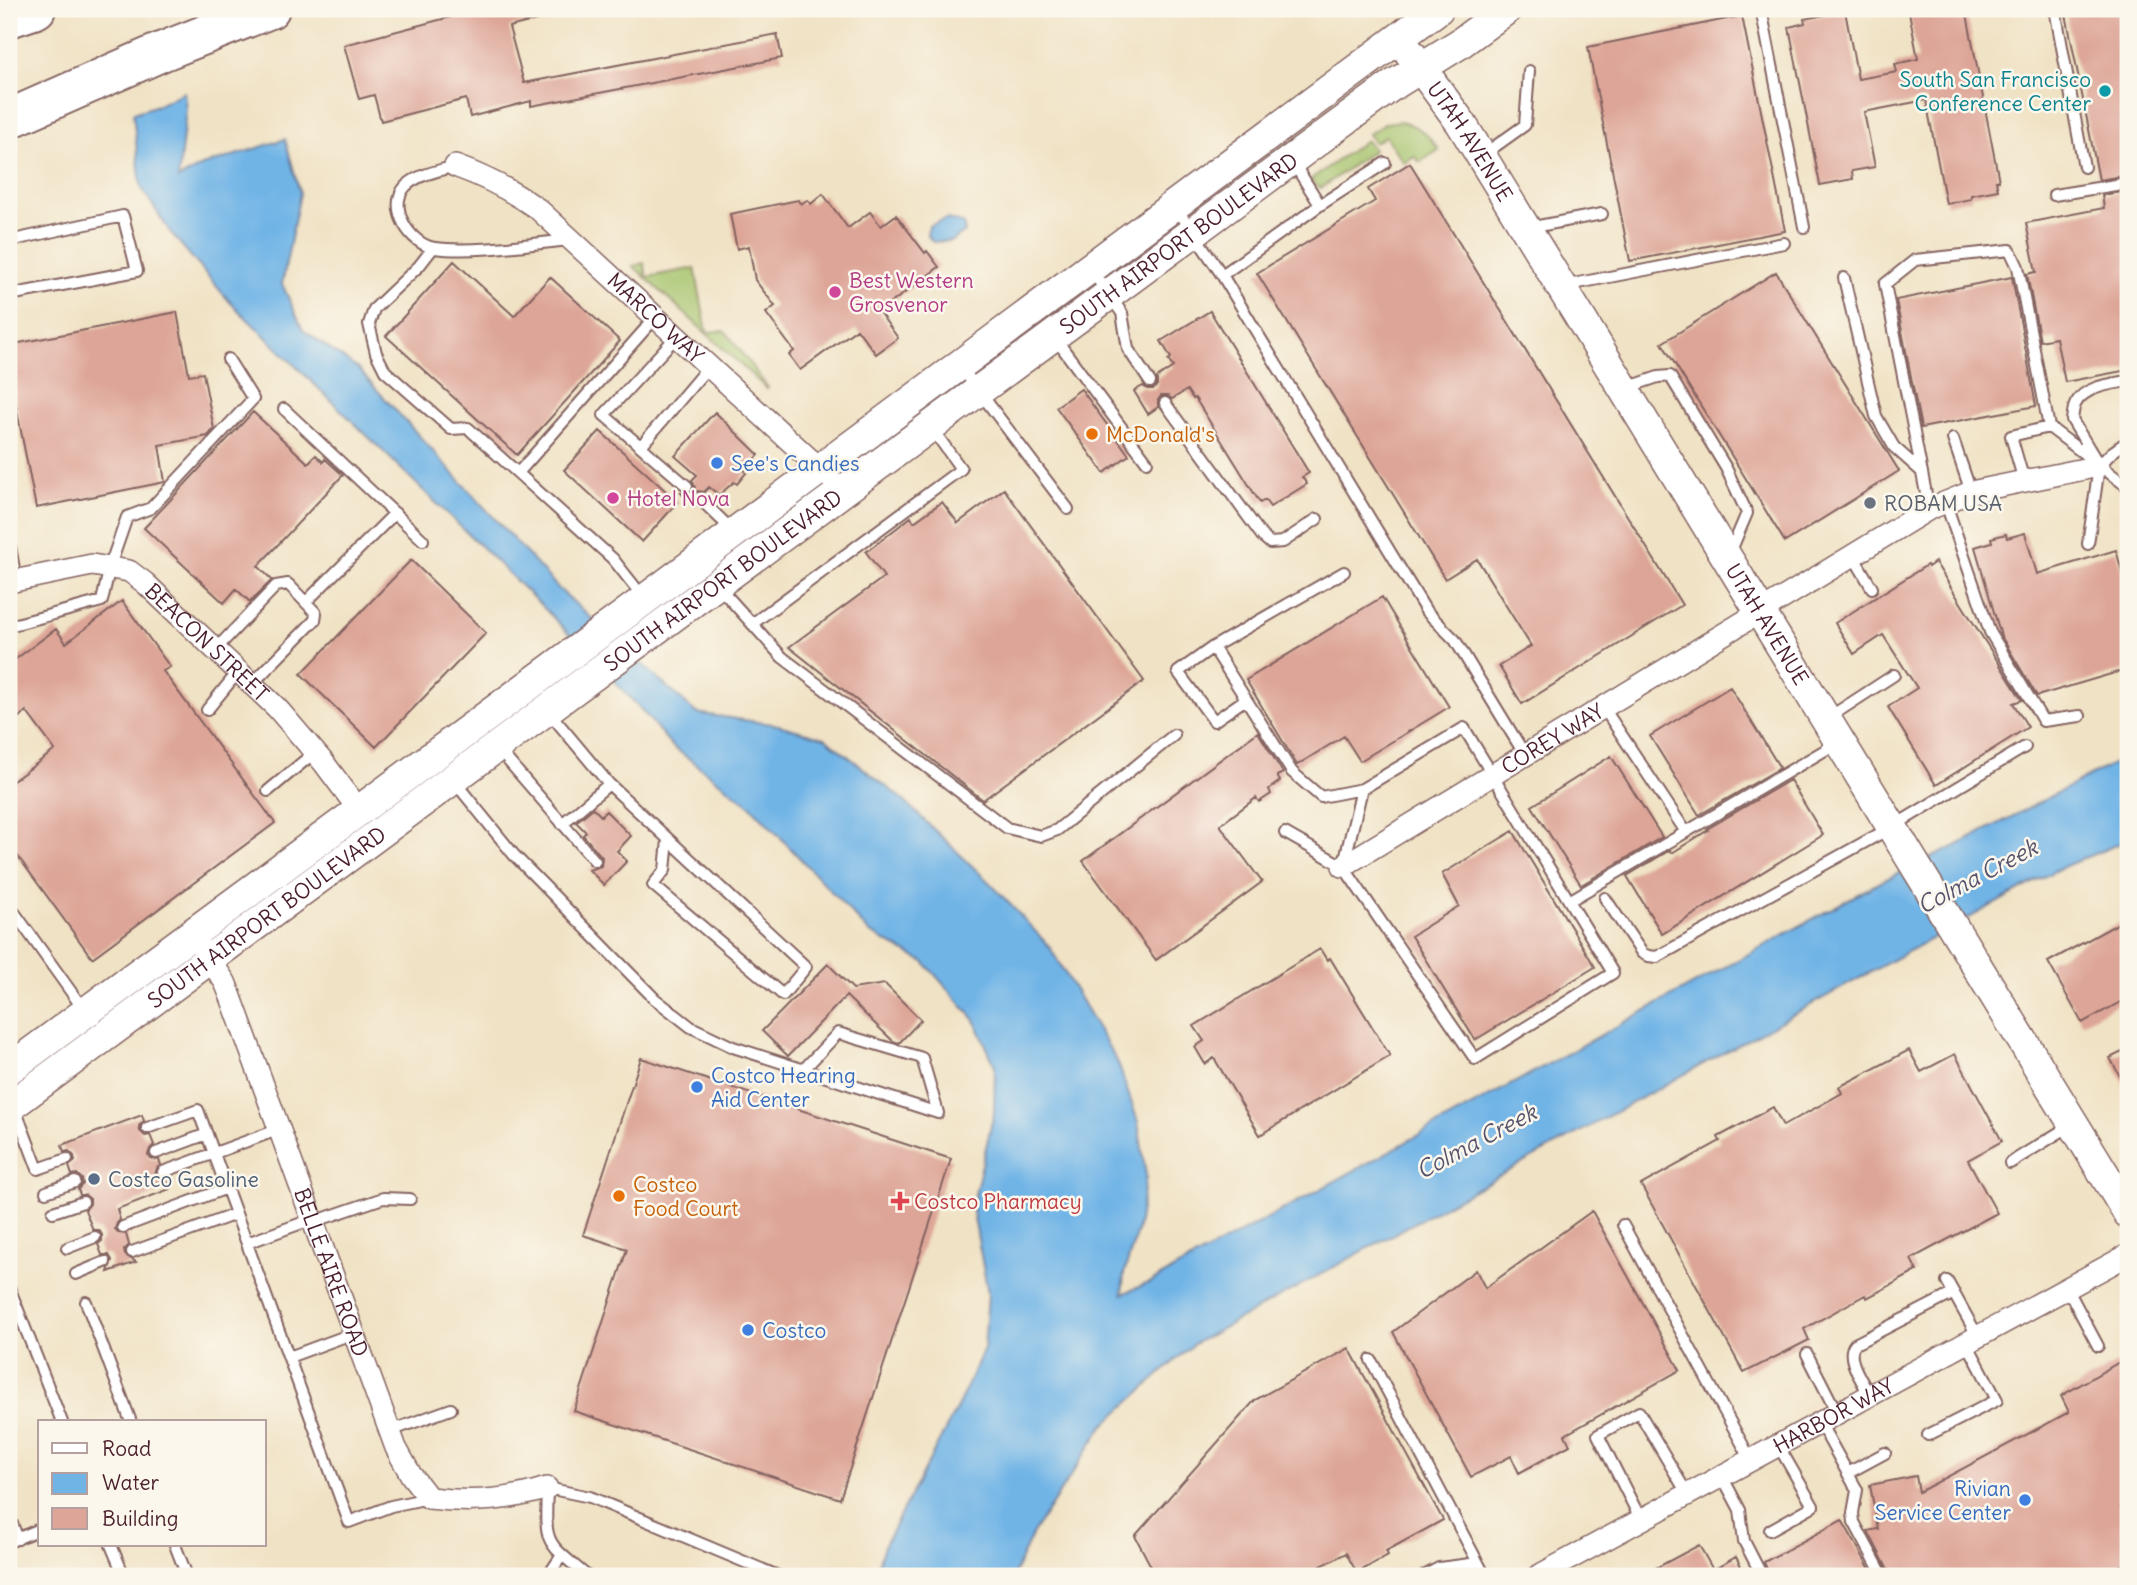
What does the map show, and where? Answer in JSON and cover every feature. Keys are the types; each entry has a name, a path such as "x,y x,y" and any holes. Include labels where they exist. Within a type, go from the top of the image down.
{"highway":[{"path":"9,18 36,9"},
{"path":"9,97 131,49 248,9"},
{"path":"9,119 148,57 270,9"}],"street":[{"name":"SOUTH AIRPORT BOULEVARD","path":"9,1069 645,599 843,490 931,426 978,391 1043,323 1090,268 1438,9"},
{"name":"SOUTH AIRPORT BOULEVARD","path":"11,1105 716,584 745,543 819,469 959,365 1109,294 1390,87 1459,44 1507,9"},
{"name":"UTAH AVENUE","path":"1399,37 1461,123 2128,1213"},
{"name":"MARCO WAY","path":"455,166 485,176 538,209 843,490"},
{"name":"COREY WAY","path":"1343,866 1852,554 1937,505 1971,492 2099,466"},
{"name":"BEACON STREET","path":"12,581 92,565 129,571 277,708 359,810"},
{"name":"BELLE AIRE ROAD","path":"192,934 231,997 390,1431 402,1461 429,1498"},
{"name":"HARBOR WAY","path":"1538,1576 2128,1255"},
{"path":"429,1498 508,1499 547,1488"}],"lane":[{"path":"1761,9 1804,227"},
{"path":"2055,9 2084,167"},
{"path":"1481,157 1525,125 1529,71"},
{"path":"1291,160 1320,205"},
{"path":"1222,275 1320,205 1385,163"},
{"path":"455,166 422,176 406,186 399,198 398,210 407,229 421,244 433,248 474,248 569,240"},
{"path":"2054,195 2128,183"},
{"path":"1175,205 1222,275 1426,611 1455,640 1525,755"},
{"path":"1525,229 1602,214"},
{"path":"9,241 122,216 137,271 9,295"},
{"path":"1560,287 1784,243"},
{"path":"433,248 419,266 374,309 369,324 376,354 385,371 451,429 468,429 613,559 645,599"},
{"path":"2080,716 2043,721 1990,632 1922,472 1885,284 1915,260 2010,250 2018,267 2049,427 2128,487"},
{"path":"1090,268 1122,313 1128,349 1150,382"},
{"path":"1844,278 1876,416 1894,447 1922,472"},
{"path":"518,473 655,318"},
{"path":"1043,323 1147,462"},
{"path":"676,337 604,415 687,486"},
{"path":"9,626 102,601 110,566 127,517 151,508 253,399 228,359"},
{"path":"959,365 1068,509"},
{"path":"640,446 708,367"},
{"path":"1623,389 1658,377 1670,376 1726,468 1747,513 1727,559"},
{"path":"2099,466 2072,420 2075,403 2085,393 2102,386 2128,382"},
{"path":"1166,403 1262,536 1270,543 1283,542 1317,519"},
{"path":"284,409 424,540"},
{"path":"752,624 961,468 931,426"},
{"path":"2024,481 2011,436 2049,427"},
{"path":"1953,439 1971,492"},
{"path":"2088,544 2099,466 2128,441"},
{"path":"699,498 745,543"},
{"path":"306,602 395,513"},
{"path":"9,541 12,581"},
{"path":"1852,554 1872,588"},
{"path":"1246,699 1214,721 1178,672 1213,647 1344,572"},
{"path":"207,710 315,620 316,613 288,584 276,586 215,650"},
{"path":"716,584 782,657 1007,828 1041,836 1057,830 1174,735"},
{"path":"1213,647 1292,772 1321,797 1362,789 1464,728 1613,973 1475,1059 1343,866 1285,833"},
{"path":"1569,901 1686,832 1833,731 1894,675"},
{"path":"1603,707 1686,832"},
{"path":"547,709 609,784 806,967 783,995 653,885 665,870 668,840"},
{"path":"496,746 595,860"},
{"path":"1605,898 1642,953 1657,957 1892,827 2025,747"},
{"path":"268,792 315,752"},
{"path":"452,779 514,855 671,1012 712,1038 804,1069 938,1113 922,1058 838,1033 804,1069"},
{"path":"562,824 609,784"},
{"path":"1343,866 1362,789"},
{"path":"9,905 86,1012"},
{"path":"11,1105 38,1169 67,1159"},
{"path":"147,1128 198,1110 349,1522 391,1506 429,1498"},
{"path":"2010,1163 2073,1124"},
{"path":"163,1172 279,1129"},
{"path":"156,1153 207,1134"},
{"path":"46,1192 75,1182"},
{"path":"123,1227 227,1188"},
{"path":"247,1243 383,1198 410,1199"},
{"path":"53,1212 83,1202"},
{"path":"132,1252 236,1214"},
{"path":"1623,1225 1751,1460"},
{"path":"67,1248 95,1237"},
{"path":"76,1274 105,1262"},
{"path":"1928,1435 1997,1400 1947,1281"},
{"path":"9,1287 61,1420"},
{"path":"2067,1288 2098,1346"},
{"path":"1870,1396 1851,1357 1851,1349 1855,1344 1954,1293"},
{"path":"86,1302 130,1420"},
{"path":"289,1357 354,1333"},
{"path":"1807,1354 1848,1473 1857,1490 1854,1522 1883,1576"},
{"path":"1371,1360 1485,1576"},
{"path":"390,1431 451,1409"},
{"path":"1641,1520 1598,1434 1639,1412 1688,1495"},
{"path":"1770,1530 1812,1506 1778,1445"},
{"path":"1848,1473 1885,1453"},
{"path":"1722,1476 1740,1510 1744,1541 1762,1576"},
{"path":"587,1576 551,1545 546,1531 547,1488 590,1497 778,1576"},
{"path":"9,1516 13,1540 38,1530"},
{"path":"111,1546 124,1576"},
{"path":"175,1546 187,1576"},
{"path":"548,1576 562,1555"},
{"path":"1424,1576 1439,1568 1478,1563"}],"green space":[{"path":"1401,121 1423,132 1439,150 1420,162 1414,156 1404,163 1385,136 1375,143 1368,134 1386,123"},
{"path":"1366,140 1374,150 1321,188 1314,185 1311,179"},
{"path":"644,263 647,277 695,268 707,332 727,333 767,389 633,266"}],"water":[{"name":"Colma Creek","path":"184,92 186,109 178,179 202,166 285,139 300,193 282,284 303,330 358,369 558,588 696,713 778,725 825,738 902,799 992,885 1049,946 1118,1063 1138,1122 1146,1176 1138,1228 1124,1274 1122,1294 1151,1282 1880,882 1954,847 2128,756 2128,840 2058,869 1192,1345 1103,1426 1032,1535 1013,1576 874,1576 884,1546 959,1404 984,1349 988,1293 972,1207 994,1113 995,1066 975,1020 924,962 870,933 750,805 672,746 639,707 545,609 231,303 170,232 141,187 133,113 158,105"},
{"path":"946,219 963,223 965,232 952,241 933,242 927,235 929,226"}],"building":[{"path":"481,9 559,9 560,14 509,27 524,83 777,34 782,58 531,106 531,101 470,117 466,99 381,121 374,95 359,99 344,45"},
{"path":"1966,9 1999,181 1996,181 1998,190 1971,195 1971,199 1946,204 1926,100 1864,112 1875,167 1852,171 1853,179 1820,185 1789,27 1805,23 1804,19 1845,11 1858,79 1897,72 1895,64 1918,59 1909,12"},
{"name":"South San Francisco Conference Center","path":"2065,9 2128,9 2128,175 2099,180"},
{"path":"1742,16 1785,231 1630,261 1588,47"},
{"path":"1410,163 1682,605 1522,704 1499,666 1531,646 1477,559 1445,579 1257,273 1375,201 1368,189"},
{"path":"2128,191 2128,370 2065,382 2056,338 2040,341 2027,274 2036,272 2026,223 2104,208 2102,195"},
{"name":"Best Western Grosvenor","path":"823,194 848,228 870,212 881,226 896,215 939,267 879,312 898,338 876,354 857,329 800,370 789,355 794,351 766,313 775,306 755,280 749,246 737,249 730,214 798,200 801,204 807,200 811,204"},
{"path":"454,261 514,316 550,277 620,341 517,455 386,336"},
{"path":"1776,272 1899,471 1785,542 1662,343"},
{"path":"2012,277 2036,406 1921,428 1896,300"},
{"path":"1210,311 1309,473 1302,477 1307,484 1270,507 1265,500 1260,503 1195,398 1193,399 1187,390 1172,399 1161,396 1158,407 1148,414 1134,391 1143,386 1154,389 1157,378 1173,367 1161,341"},
{"path":"177,312 189,375 203,373 214,429 208,436 159,445 165,482 36,508 9,370 9,345"},
{"path":"1081,389 1129,455 1104,473 1056,407"},
{"path":"253,412 308,463 316,455 323,462 325,459 343,475 258,566 272,580 250,602 236,589 224,603 144,528"},
{"name":"See's Candies","path":"715,412 759,455 744,471 746,473 737,484 734,482 719,495 709,487 704,492 696,491 691,497 693,505 681,493 692,492 695,487 692,480 697,475 675,456"},
{"path":"600,431 678,502 642,542 564,470"},
{"path":"1004,489 1144,681 983,800 789,647 884,577 866,552 911,517 914,522 942,502 958,523"},
{"path":"2025,533 2037,574 2116,550 2128,593 2128,669 2037,696 2001,636 1975,547 1992,542 1991,538 2006,534 2007,538"},
{"path":"411,560 486,633 376,747 301,674"},
{"path":"1935,562 2022,700 2013,703 2028,727 1936,785 1888,707 1917,688 1883,635 1854,654 1835,623"},
{"path":"1382,597 1449,707 1360,761 1344,736 1297,765 1246,680"},
{"path":"122,601 170,667 163,671 275,823 92,958 9,844 9,784 55,750 26,711 18,718 9,705 9,664 56,629 66,643"},
{"path":"1730,687 1780,768 1699,815 1650,736"},
{"path":"1258,732 1283,773 1277,776 1280,781 1269,789 1271,794 1259,802 1256,798 1220,825 1262,882 1156,960 1083,861"},
{"path":"1611,756 1662,837 1581,885 1532,806"},
{"path":"1790,780 1823,835 1662,934 1627,876 1670,850 1672,853"},
{"path":"593,808 601,816 606,811 631,836 617,851 627,861 604,885 589,870 601,866 602,857 583,835 586,832 576,822"},
{"path":"1513,831 1595,967 1475,1040 1411,936 1459,906 1442,874"},
{"path":"2128,918 2128,998 2082,1023 2048,962"},
{"path":"1320,949 1327,960 1330,958 1390,1056 1260,1135 1214,1058 1205,1064 1195,1047 1204,1041 1194,1026"},
{"path":"828,964 853,989 885,984 921,1020 899,1043 893,1041 846,996 788,1056 762,1031"},
{"path":"2128,1049 2128,1091 2110,1058"},
{"path":"1909,1050 1921,1072 1955,1054 2002,1141 1968,1160 1997,1213 1911,1259 1917,1271 1867,1298 1865,1295 1804,1329 1809,1340 1744,1373 1641,1185 1720,1141 1718,1137 1773,1107 1783,1126 1842,1093 1839,1087"},
{"name":"Costco","path":"641,1058 951,1159 840,1499 574,1411 627,1249 583,1235"},
{"path":"142,1115 144,1121 139,1126 140,1131 145,1136 150,1135 154,1145 148,1155 159,1160 161,1165 155,1174 166,1179 170,1189 117,1209 120,1220 115,1229 126,1234 129,1245 124,1250 125,1255 136,1262 108,1272 112,1260 109,1255 102,1255 98,1244 102,1241 102,1235 99,1230 93,1230 85,1210 90,1199 80,1195 78,1189 83,1184 82,1179 77,1174 72,1175 69,1166 75,1161 74,1156 69,1151 64,1152 62,1145"},
{"path":"1592,1211 1680,1370 1565,1435 1570,1445 1519,1473 1511,1456 1471,1477 1393,1332 1476,1270 1485,1288"},
{"path":"1349,1348 1443,1520 1386,1551 1388,1555 1357,1573 1346,1553 1302,1576 1156,1576 1135,1536 1255,1400"},
{"name":"Rivian Service Center","path":"2128,1357 2128,1503 2121,1507 2128,1520 2128,1562 2102,1576 1891,1576 1868,1531 1878,1529 1870,1485 1916,1476 1919,1492 2069,1412 2061,1396"},
{"path":"1842,1520 1874,1576 1770,1576 1764,1562"},
{"path":"1699,1545 1713,1570 1736,1557 1744,1573 1750,1570 1753,1576 1641,1576"}],"place":[{"name":"South San Francisco Conference Center","path":"2105,91"},
{"name":"Best Western Grosvenor","path":"835,292"},
{"name":"McDonald's","path":"1092,434"},
{"name":"See's Candies","path":"717,463"},
{"name":"Hotel Nova","path":"613,498"},
{"name":"ROBAM USA","path":"1870,503"},
{"name":"Costco Hearing Aid Center","path":"697,1087"},
{"name":"Costco Gasoline","path":"94,1179"},
{"name":"Costco Food Court","path":"619,1196"},
{"name":"Costco Pharmacy","path":"900,1201"},
{"name":"Costco","path":"748,1330"},
{"name":"Rivian Service Center","path":"2025,1500"}]}
